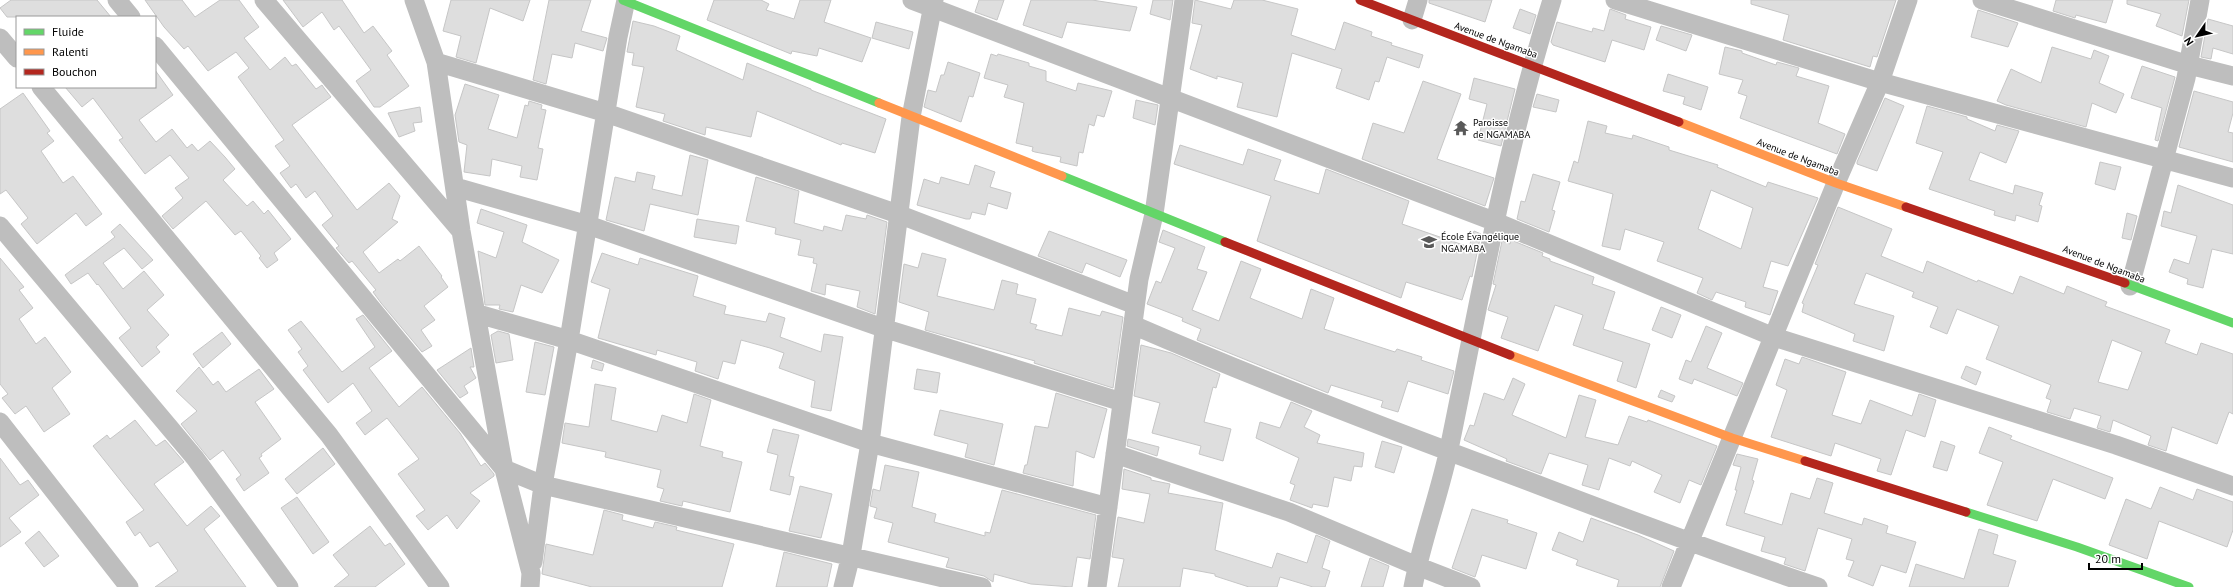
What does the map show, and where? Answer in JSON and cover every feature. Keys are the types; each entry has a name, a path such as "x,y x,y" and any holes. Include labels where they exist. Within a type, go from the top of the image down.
{"street":[{"path":"117,0 130,16"},
{"path":"264,0 461,231"},
{"path":"414,0 436,62 461,231 478,314 504,469 531,580"},
{"path":"531,580 542,485 569,340 625,0 911,117 1471,340 1732,438 2076,547 2189,587"},
{"path":"912,0 934,4 1171,98 1496,222 1774,337 2108,443 2233,486"},
{"path":"1097,587 1135,304 1139,279 1154,214 1184,0"},
{"name":"Avenue de Ngamaba","path":"1360,0 1532,65 1836,184 2064,260 2130,286 2233,323"},
{"path":"1412,20 1418,0"},
{"path":"1413,587 1417,566 1448,453 1496,222 1532,65 1552,0"},
{"path":"1615,0 1880,82 2233,178"},
{"path":"1671,587 1836,184 1880,82 1908,0"},
{"path":"1982,0 2189,65 2233,76"},
{"path":"2130,286 2189,65 2200,0"},
{"path":"843,587 851,555 870,443 883,328 911,117 934,4"},
{"path":"0,38 16,57"},
{"path":"156,47 504,469 542,485 851,555 982,587"},
{"path":"436,62 606,113 898,214 1135,304"},
{"path":"42,88 329,435 440,587"},
{"path":"455,187 588,225 883,328 1122,402"},
{"path":"0,226 195,458 289,587"},
{"path":"478,314 569,340 870,443 1108,507"},
{"path":"1133,325 1296,393 1448,453 1689,542 1818,587"},
{"path":"0,422 130,587"},
{"path":"1115,454 1290,512 1417,566 1471,587"}],"building":[{"path":"11,0 97,0 110,16 7,17 0,8"},
{"path":"145,0 182,0 195,17 220,0 239,0 259,27 244,38 270,70 285,57 292,66 296,64 316,89 322,85 331,97 292,125 357,210 389,183 400,196 392,219 398,222 363,252 379,273 398,259 400,261 419,246 442,276 441,277 448,287 424,306 435,320 421,330 432,346 422,352 381,303 373,292 376,290 352,261 349,263 336,248 339,246 322,225 333,216 315,191 306,198 296,184 291,188 280,173 290,166 275,146 284,140 238,77 249,68 236,52 208,71 188,46 184,49 164,27"},
{"path":"283,0 342,0 364,33 373,26 392,51 387,55 409,86 380,107 374,107 356,81 371,70 339,26 334,30 322,12 303,27"},
{"path":"451,0 530,0 523,21 490,8 476,63 456,57 461,36 443,31"},
{"path":"549,0 591,0 581,31 607,38 603,51 575,43 572,58 552,54 546,84 533,80"},
{"path":"714,0 761,0 769,4 766,10 794,19 800,0 831,0 824,22 871,38 862,62 819,48 817,56 792,51 791,54 707,20"},
{"path":"979,0 1004,0 997,20 975,12"},
{"path":"1031,0 1092,0 1137,7 1130,31 1067,22 1062,38 1023,25"},
{"path":"1153,0 1173,0 1170,20 1150,14"},
{"path":"1195,0 1231,9 1234,0 1262,0 1298,9 1291,35 1335,50 1344,22 1372,32 1371,36 1392,43 1391,45 1423,55 1419,68 1387,57 1379,82 1375,81 1369,100 1336,88 1342,69 1292,53 1277,117 1237,107 1243,83 1217,76 1217,79 1190,69 1202,25 1192,23"},
{"path":"1429,0 1492,0 1485,22 1429,3"},
{"path":"1751,0 1896,0 1877,57 1873,56 1870,67 1783,40 1789,15 1751,4"},
{"path":"2056,0 2113,0 2106,23 2076,15 2075,18 2053,11"},
{"path":"2127,0 2189,0 2182,36 2156,26 2161,14 2127,4"},
{"path":"1520,9 1536,15 1530,34 1513,28"},
{"path":"1610,9 1626,15 1625,19 1651,27 1644,50 1612,40 1605,62 1553,45 1551,42 1557,22 1592,32 1593,28 1604,31"},
{"path":"1978,10 2018,23 2008,47 1971,37"},
{"path":"2208,19 2233,26 2233,54 2213,48 2211,59 2201,57"},
{"path":"633,21 654,26 680,36 676,50 743,80 747,63 886,119 875,153 842,143 841,145 757,111 751,137 706,127 705,135 663,121 665,114 636,107 644,67 632,65 634,53 627,52"},
{"path":"876,22 913,32 909,49 872,38"},
{"path":"1661,26 1692,35 1686,51 1656,40"},
{"path":"1725,47 1742,51 1742,53 1776,65 1777,62 1799,68 1796,76 1829,86 1818,123 1845,134 1837,154 1740,118 1747,96 1738,93 1743,80 1719,74"},
{"path":"2052,47 2091,59 2094,50 2109,56 2099,83 2124,94 2116,113 2092,103 2086,127 2006,105 1997,101 2011,69 2041,83"},
{"path":"991,54 997,56 998,54 1029,63 1029,66 1046,71 1046,81 1076,91 1078,83 1112,91 1104,117 1097,115 1094,126 1089,124 1083,153 1079,152 1077,166 1060,162 1061,157 1035,152 1032,151 1033,147 1016,143 1024,103 1004,97 1008,85 984,78"},
{"path":"948,62 980,73 973,97 969,96 961,122 924,107 928,90 936,92 941,75 944,75"},
{"path":"2142,66 2175,77 2158,141 2155,140 2162,108 2131,98"},
{"path":"156,71 173,95 139,120 156,142 172,129 187,148 192,144 198,151 210,141 235,169 223,180 247,206 253,201 264,214 268,210 291,239 274,253 278,260 267,268 259,258 261,256 241,231 235,235 206,201 173,229 162,216 183,198 175,188 189,178 170,155 145,174 119,140 123,138 93,98 82,107 66,88 156,88"},
{"path":"1668,74 1708,87 1701,110 1683,104 1685,97 1663,91"},
{"path":"1474,78 1515,89 1501,146 1478,140 1487,104 1469,99"},
{"path":"1423,81 1461,94 1437,159 1494,178 1485,206 1362,159 1373,123 1404,133"},
{"path":"465,84 499,95 488,129 517,138 525,105 528,106 529,101 542,105 541,109 546,110 538,148 543,149 537,180 520,177 522,166 492,159 490,176 464,172 467,145 459,142 455,115"},
{"path":"2194,91 2233,102 2233,113 2228,132 2233,133 2233,162 2179,147"},
{"path":"23,93 50,131 47,133 54,141 41,151 63,183 73,176 102,214 86,226 76,213 37,244 21,224 28,218 6,190 0,194 0,109"},
{"path":"1537,94 1559,100 1556,112 1533,107"},
{"path":"1885,98 1904,106 1877,171 1857,164 1857,162"},
{"path":"1136,100 1158,105 1155,125 1133,118"},
{"path":"1927,106 1967,117 1967,119 1995,131 1997,125 2019,131 2006,163 1980,152 1969,180 2013,194 2015,185 2043,193 2039,205 2042,206 2038,222 2016,215 2015,221 1994,215 1995,211 1929,189 1943,152 1916,143"},
{"path":"420,107 422,122 413,123 415,131 399,137 388,113"},
{"path":"1588,121 1607,126 1605,133 1632,139 1633,135 1669,147 1669,150 1718,165 1717,167 1766,187 1768,182 1818,198 1788,266 1771,261 1763,287 1778,291 1770,315 1745,307 1746,302 1716,292 1712,300 1697,293 1703,278 1657,261 1664,242 1625,229 1620,250 1602,246 1613,194 1568,181 1574,161 1578,163","holes":["1711,190 1753,208 1741,249 1698,229"]},
{"path":"1180,145 1243,165 1248,149 1281,160 1274,180 1319,194 1326,169 1409,201 1402,224 1469,247 1474,231 1481,234 1472,277 1470,276 1462,300 1406,282 1401,298 1257,241 1271,196 1174,164"},
{"path":"690,155 708,160 698,215 650,204 644,231 606,220 615,177 635,182 637,172 655,176 652,189 682,196"},
{"path":"2100,162 2121,167 2115,190 2095,184"},
{"path":"975,165 995,172 990,187 1011,193 1007,209 988,203 985,215 972,212 970,219 966,219 917,205 924,179 939,184 941,177 969,185"},
{"path":"1533,174 1560,182 1552,210 1555,211 1549,232 1517,219 1521,201 1525,202"},
{"path":"756,177 799,191 794,223 823,231 824,226 842,231 846,215 866,219 867,215 887,222 875,314 857,307 860,291 826,284 825,295 811,291 817,264 813,263 814,258 798,255 801,240 775,234 776,228 746,221"},
{"path":"2178,185 2233,205 2233,254 2212,249 2203,288 2187,284 2188,279 2169,272 2174,259 2189,264 2197,236 2161,226 2164,211 2171,213"},
{"path":"1838,207 1892,229 1881,256 1923,273 1927,261 1977,282 1978,280 2013,294 2020,276 2064,294 2067,286 2107,302 2105,306 2170,330 2165,343 2197,355 2201,343 2233,354 2233,414 2229,412 2217,444 2172,427 2166,451 2148,445 2151,436 2113,420 2110,432 2097,428 2101,416 2074,408 2070,419 2047,412 2051,400 2046,398 2051,385 1986,359 1999,326 1957,309 1947,334 1930,327 1938,307 1912,297 1914,292 1866,273 1854,304 1894,316 1884,351 1853,341 1855,334 1802,312 1804,304 1802,303 1818,265 1815,264","holes":["2112,340 2142,352 2128,390 2098,382"]},
{"path":"481,209 527,225 522,242 559,260 542,293 521,285 513,312 499,309 500,305 485,305 478,251 496,258 504,232 477,223"},
{"path":"2127,213 2137,216 2131,240 2122,238"},
{"path":"697,219 739,226 736,244 694,237"},
{"path":"120,224 153,260 142,269 124,248 103,263 123,289 144,271 164,295 147,310 169,335 156,347 160,352 142,367 119,338 131,328 98,284 97,285 88,273 71,284 65,275 115,237 111,232"},
{"path":"1163,230 1205,247 1197,269 1207,272 1192,310 1219,321 1241,261 1261,269 1250,298 1302,319 1311,289 1334,298 1324,329 1395,352 1397,349 1422,357 1421,360 1454,371 1448,394 1408,381 1398,412 1381,407 1383,401 1331,385 1328,393 1197,340 1201,329 1182,321 1183,318 1147,304 1156,281 1161,283 1175,248 1159,242"},
{"path":"1049,231 1127,260 1120,277 1086,263 1082,273 1038,256"},
{"path":"1511,240 1543,253 1542,256 1550,259 1550,261 1594,277 1592,284 1615,292 1603,329 1650,344 1636,388 1617,381 1623,362 1573,345 1583,315 1555,305 1538,351 1501,338 1508,317 1488,310 1496,285 1493,284 1502,241 1510,244"},
{"path":"602,253 638,265 640,258 698,276 693,296 726,306 724,314 766,322 769,313 785,318 780,337 821,352 824,334 843,337 831,411 811,407 815,381 779,368 784,353 770,348 741,340 735,364 723,361 718,379 695,371 697,362 657,350 656,355 598,338 610,289 591,282"},
{"path":"922,253 946,259 937,296 994,310 1002,280 1018,284 1016,294 1036,299 1030,323 1037,325 1035,329 1062,336 1069,308 1100,316 1102,311 1123,317 1113,388 1034,363 1035,361 925,330 929,312 899,302 904,264 918,268"},
{"path":"0,258 24,287 19,290 33,308 19,319 36,344 45,337 71,372 52,388 70,414 44,432 26,406 15,414 2,398 8,394 0,384"},
{"path":"1661,307 1681,315 1672,338 1652,330"},
{"path":"363,315 392,351 369,368 399,407 422,387 460,433 481,466 485,463 494,474 494,476 470,493 480,501 457,529 447,515 428,530 416,516 425,510 398,474 419,459 387,418 365,435 356,423 372,411 353,383 328,403 303,370 308,366 298,352 302,349 288,330 301,321 342,372 375,347 356,319"},
{"path":"1706,326 1722,333 1707,368 1743,383 1737,396 1694,379 1692,384 1679,379 1686,360 1691,362"},
{"path":"498,331 509,334 513,360 496,363 491,335"},
{"path":"222,332 231,344 203,368 193,354"},
{"path":"535,342 554,347 545,395 526,392"},
{"path":"1141,345 1171,353 1220,374 1216,388 1213,387 1204,422 1231,429 1223,461 1199,454 1201,446 1152,433 1160,403 1134,396"},
{"path":"471,348 474,367 470,367 476,378 464,386 468,393 460,398 437,370"},
{"path":"1802,357 1846,372 1832,415 1861,424 1870,400 1912,416 1919,394 1936,400 1925,437 1906,430 1891,475 1877,471 1881,459 1835,443 1831,456 1771,437 1787,390 1776,385 1785,359 1799,364"},
{"path":"593,360 604,364 602,371 591,368"},
{"path":"1966,366 1981,372 1976,385 1961,378"},
{"path":"199,367 213,385 218,381 226,392 259,369 274,389 255,402 281,439 261,454 262,456 259,458 269,473 244,491 236,479 241,475 223,450 210,460 181,424 197,411 176,391"},
{"path":"917,369 940,373 937,393 914,389"},
{"path":"1513,378 1525,384 1512,415 1566,438 1579,395 1596,400 1585,437 1618,445 1629,416 1647,422 1648,420 1717,446 1701,485 1689,480 1680,503 1654,492 1662,475 1632,461 1630,466 1609,458 1599,490 1582,485 1588,465 1549,453 1541,474 1506,461 1507,459 1464,440 1470,425 1474,426 1484,393 1504,400"},
{"path":"595,384 616,388 611,420 657,432 662,415 687,423 694,394 711,400 700,446 723,452 722,457 742,462 730,512 683,501 682,506 660,501 664,489 657,487 661,470 605,457 606,452 562,443 565,423 589,427"},
{"path":"1661,390 1675,396 1672,402 1658,397"},
{"path":"1056,393 1107,409 1094,458 1076,451 1073,486 1023,473 1025,465 1027,465 1035,426 1048,428"},
{"path":"1291,402 1312,411 1304,427 1320,435 1317,443 1364,453 1362,467 1354,466 1351,481 1334,477 1328,507 1313,504 1312,508 1290,500 1295,485 1290,483 1299,458 1256,438 1260,422 1280,428"},
{"path":"940,410 1003,424 994,465 965,457 968,444 934,435"},
{"path":"135,420 156,446 165,440 184,462 154,484 187,526 211,506 220,516 204,529 246,587 155,587 178,571 158,542 150,547 140,532 135,536 126,522 144,510 93,446 107,435 110,439"},
{"path":"1989,427 2012,436 2010,439 2113,478 2105,499 2053,479 2037,521 1987,505 2003,462 1979,453"},
{"path":"773,429 799,435 789,476 794,477 790,495 770,490 778,455 767,452"},
{"path":"1128,439 1159,447 1157,456 1127,446"},
{"path":"1382,441 1402,447 1394,473 1375,467"},
{"path":"1941,441 1955,446 1947,471 1933,467"},
{"path":"323,448 335,464 297,494 285,479"},
{"path":"1737,454 1758,459 1752,480 1754,481 1744,513 1782,525 1791,493 1810,499 1817,478 1833,483 1824,513 1862,525 1864,518 1888,526 1886,533 1916,542 1906,573 1881,565 1873,586 1848,576 1854,561 1846,559 1852,539 1818,528 1805,571 1784,564 1786,558 1761,551 1765,537 1726,525 1737,490 1735,490 1741,467 1733,465"},
{"path":"0,458 20,485 28,480 39,495 9,518 21,532 0,547"},
{"path":"885,465 919,472 912,507 936,514 934,522 985,536 985,532 990,533 1002,490 1096,515 1090,559 1077,557 1072,587 1031,584 994,574 993,582 984,576 946,567 949,558 888,542 893,523 874,518 877,508 870,506 873,489 880,491"},
{"path":"1124,469 1151,478 1151,480 1170,484 1168,493 1223,503 1215,550 1272,568 1277,553 1307,563 1316,535 1330,541 1322,568 1330,571 1325,587 1313,587 1280,577 1277,587 1249,587 1215,576 1215,574 1183,568 1180,587 1118,587 1124,559 1112,557 1118,517 1144,523 1150,494 1122,489"},
{"path":"800,486 832,494 821,538 789,531"},
{"path":"2160,487 2193,500 2197,489 2233,502 2233,530 2227,547 2159,521 2147,559 2109,545 2126,499 2151,509"},
{"path":"297,497 329,542 313,554 281,508"},
{"path":"1472,509 1508,520 1507,523 1537,533 1526,569 1482,555 1475,577 1452,568"},
{"path":"604,510 623,515 622,520 653,528 655,522 677,527 676,530 734,544 722,587 592,587 542,574 546,544 593,555"},
{"path":"1591,518 1638,535 1674,551 1660,587 1617,587 1619,580 1576,565 1578,560 1552,550 1559,532 1583,542"},
{"path":"370,526 385,546 390,543 405,564 375,587 334,587 349,575 333,555"},
{"path":"1979,529 1998,535 1993,554 2016,561 2008,587 1909,587 1916,564 1964,579"},
{"path":"39,531 59,556 44,567 25,543"},
{"path":"784,552 832,564 827,587 776,587"},
{"path":"1370,558 1389,566 1383,587 1361,587"}],"traffic: fast":[{"path":"623,0 879,103"},
{"path":"1062,176 1225,242"},
{"path":"2125,283 2233,323"},
{"path":"1966,512 2077,547 2189,587"}],"traffic: slow":[{"path":"879,103 1062,176"},
{"path":"1679,122 1836,183 1906,207"},
{"path":"1510,355 1732,438 1805,461"}],"traffic: jam":[{"path":"1360,0 1679,122"},
{"path":"1906,207 2125,283"},
{"path":"1225,242 1510,355"},
{"path":"1805,461 1966,512"}],"place":[{"name":"Paroisse de NGAMABA","path":"1461,128"},
{"name":"École Évangélique NGAMABA","path":"1429,242"}]}
